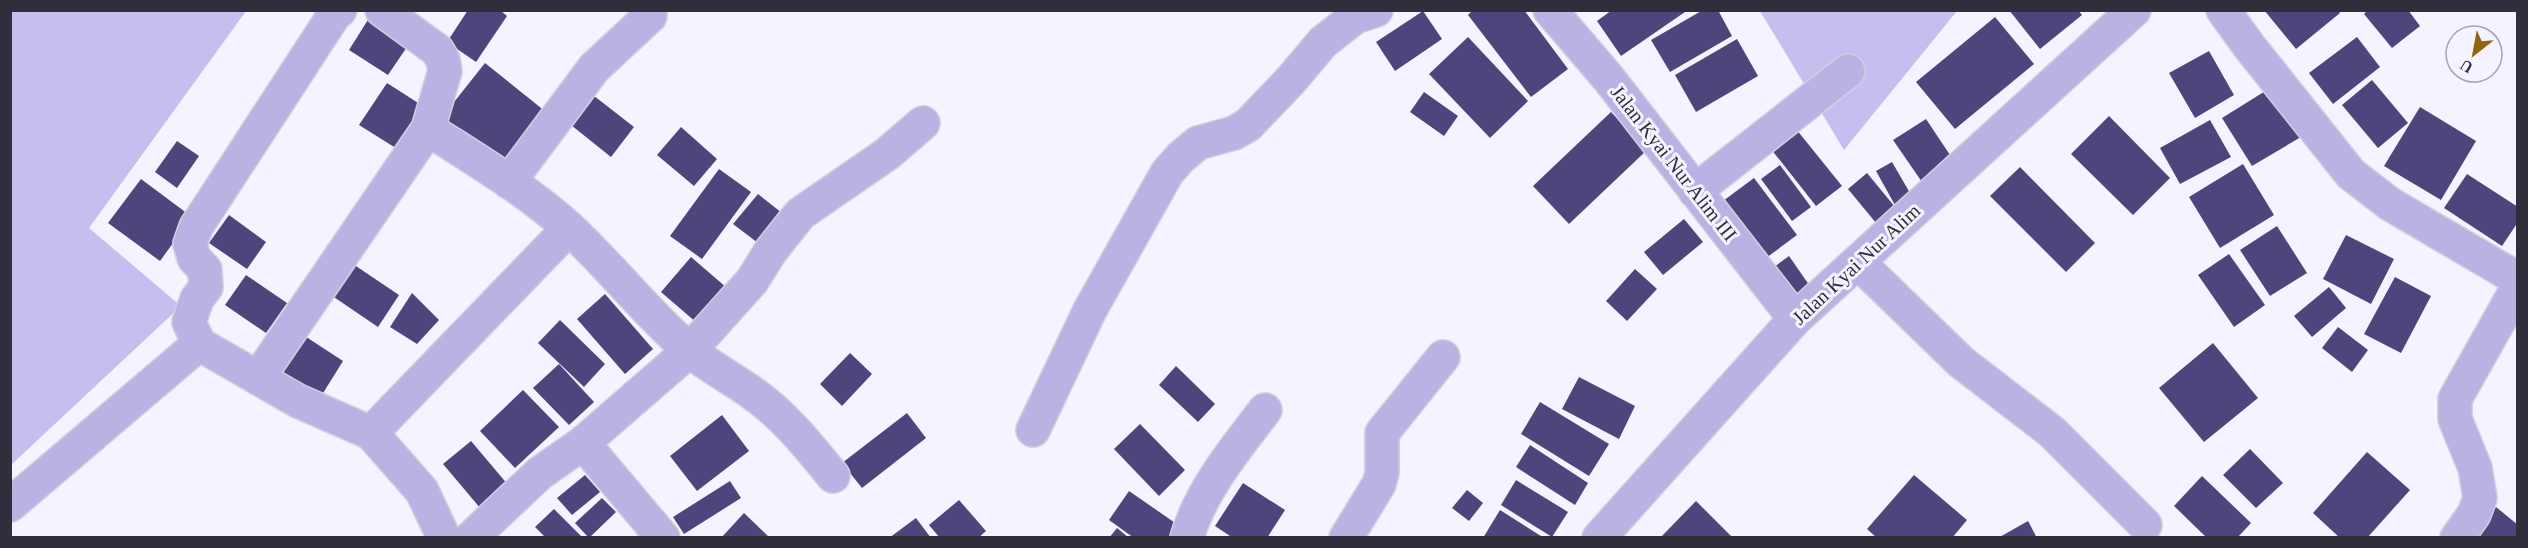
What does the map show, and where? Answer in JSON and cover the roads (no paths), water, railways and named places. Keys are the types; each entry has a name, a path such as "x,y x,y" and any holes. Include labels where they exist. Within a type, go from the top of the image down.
{"street":[{"path":"340,10 334,15 196,227 190,244 194,258 205,270 206,287 197,299 189,322 199,344 298,401 371,433 422,491 444,537"},
{"path":"258,378 428,129 446,71 444,60 436,50 382,10"},
{"path":"1033,430 1090,310 1167,174 1181,157 1198,144 1234,133 1248,124 1291,80 1323,42 1354,17 1376,10"},
{"name":"Jalan Kyai Nur Alim III","path":"1550,10 1609,79 1795,319"},
{"name":"Jalan Kyai Nur Alim","path":"1614,532 1795,319 2134,10"},
{"path":"2223,10 2351,174 2390,204 2517,279"},
{"path":"509,182 594,68 650,16"},
{"path":"1695,191 1848,71"},
{"path":"471,537 540,473 583,443 690,350 752,281 770,252 800,214 887,154 923,123"},
{"path":"428,129 509,182 569,228 651,316 690,350 752,392 782,416 802,436 833,476"},
{"path":"371,433 569,228"},
{"path":"1858,262 1961,362 2052,432 2145,525"},
{"path":"2457,537 2474,514 2480,498 2475,468 2455,419 2455,399 2517,287"},
{"path":"10,505 199,344"},
{"path":"1346,537 1379,484 1382,473 1382,433 1443,357"},
{"path":"1187,537 1191,523 1216,478 1265,410"},
{"path":"583,443 663,537"}]}
